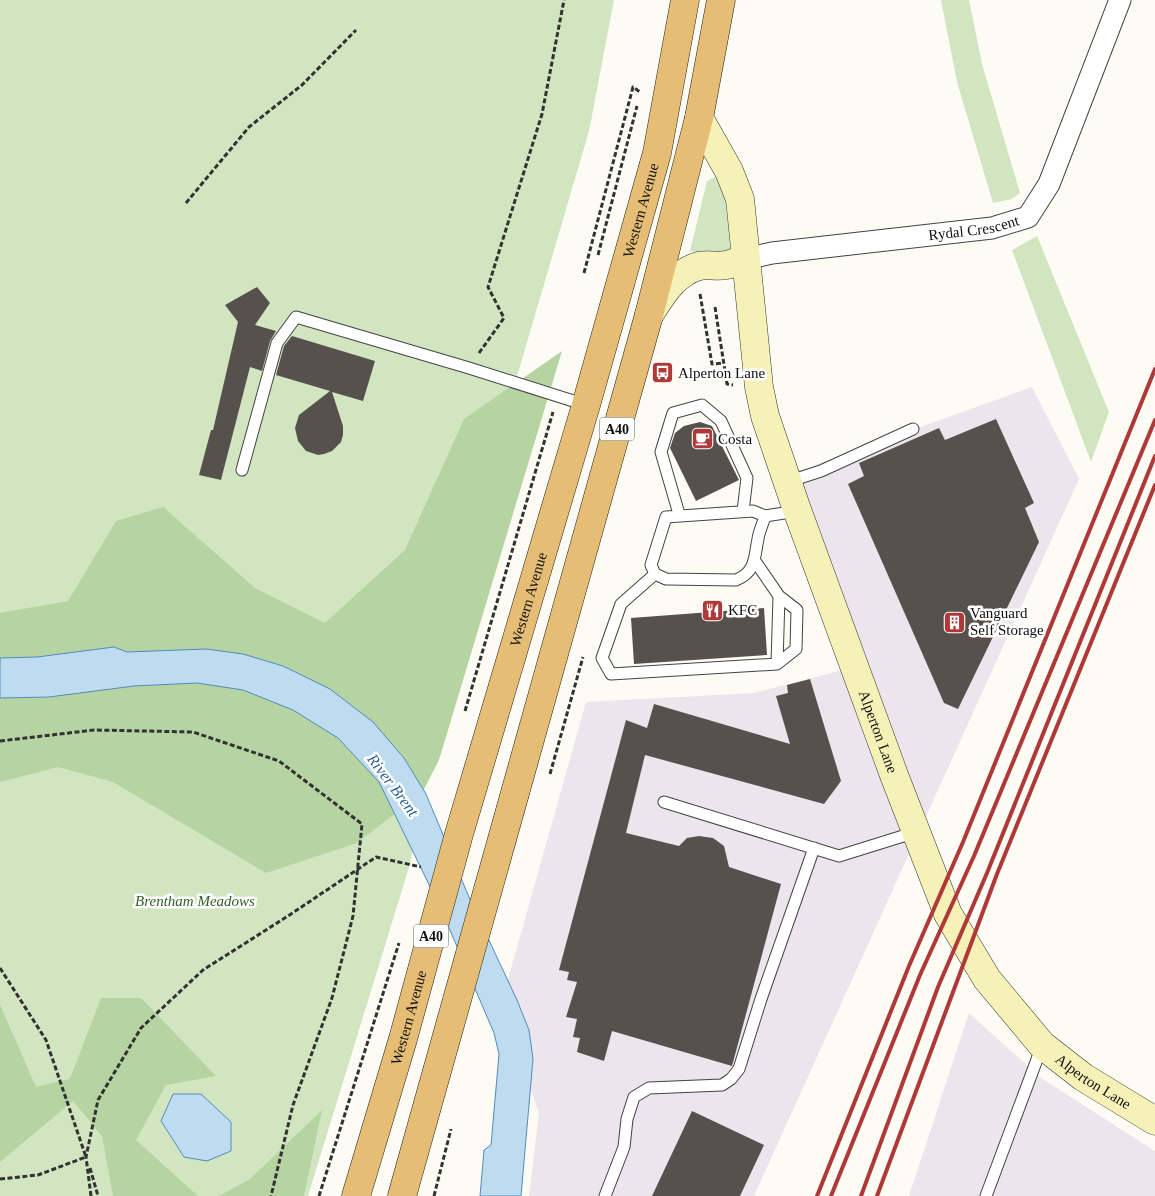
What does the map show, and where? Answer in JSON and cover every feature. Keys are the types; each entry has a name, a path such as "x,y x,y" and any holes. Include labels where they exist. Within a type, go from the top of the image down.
{"highway":[{"name":"Western Avenue","path":"356,1196 403,1039 459,834 586,405 657,153 685,0"},
{"name":"A40","path":"402,1196 649,315 699,118 721,0"}],"main road":[{"name":"Alperton Lane","path":"699,118 729,171 740,199 759,387 765,416 797,511 948,914 987,979 1042,1045 1083,1077 1155,1121"},
{"path":"649,315 667,288 680,275 698,266 712,264 726,266 745,259"}],"street":[{"name":"Rydal Crescent","path":"745,259 772,253 992,228 1028,217 1049,184 1120,0"}],"lane":[{"path":"242,470 277,343 296,317 586,405"},
{"path":"679,514 661,452 673,413 702,405 721,421 747,478 743,511"},
{"path":"787,482 821,471 913,429"},
{"path":"765,516 758,538 755,561 745,576 736,580 666,580 655,574 651,565 666,516 753,511 765,516 797,511"},
{"path":"655,574 621,604 602,658 611,674 777,664 796,649 797,610 780,596 755,561"},
{"path":"777,664 780,596"},
{"path":"664,802 840,856 916,832"},
{"path":"605,1196 624,1147 627,1119 634,1097 649,1088 722,1084 731,1079 739,1069 761,999 814,848"},
{"path":"986,1196 1042,1045"}],"path":[{"path":"468,368 504,318 488,287 542,114 564,0"},
{"path":"186,203 249,127 302,85 356,30"},
{"path":"584,273 633,87 640,92"},
{"path":"698,286 712,364 723,363"},
{"path":"715,306 727,384"},
{"path":"550,776 584,652"},
{"path":"0,741 94,730 193,732 279,761 362,824 353,916 332,998 293,1104 271,1196"},
{"path":"91,1196 86,1157 98,1100 141,1028 203,970 376,857 421,867"},
{"path":"319,1196 402,934"},
{"path":"0,968 46,1040 98,1196"},
{"path":"434,1196 452,1123"},
{"path":"0,1179 38,1175 86,1157"}],"shaded area":[{"path":"1032,387 1079,479 754,1196 529,1196 539,1113 501,1004 586,702 754,693 854,667 787,475"},
{"path":"969,1013 1041,1078 1155,1151 1155,1196 909,1196"}],"green space":[{"path":"0,0 614,0 589,131 422,700 0,640"},
{"path":"941,0 969,0 982,64 1020,193 1012,199 993,203 957,82"},
{"path":"716,176 724,185 731,258 690,251 707,181"},
{"path":"1037,236 1109,412 1091,462 1012,250"},
{"path":"562,351 439,760 422,793 357,843 266,873 113,782 58,767 0,782 0,613 68,601 116,521 163,507 255,588 325,623 405,550 464,419"},
{"name":"Brentham Meadows","path":"0,685 316,740 416,834 410,864 308,1196 0,1196"},
{"path":"101,998 141,998 216,1076 166,1085 136,1140 198,1196 113,1196 102,1136 73,1101 0,1162 0,1005 36,1087 70,1079"},
{"path":"322,1110 304,1196 219,1196 250,1179"}],"water":[{"name":"River Brent","path":"114,647 127,652 206,649 243,654 283,666 330,689 373,722 404,758 426,794 471,902 529,1030 533,1059 521,1196 480,1196 484,1150 491,1145 499,1054 494,1033 440,907 379,782 338,738 293,710 243,690 197,683 134,686 49,697 0,698 0,658 37,657"},
{"path":"173,1094 201,1094 231,1122 231,1151 207,1161 184,1157 161,1121"}],"building":[{"path":"257,287 270,303 255,325 276,331 270,341 262,371 250,367 221,480 199,475 211,430 213,430 238,322 225,305"},
{"path":"292,336 375,361 363,401 332,392 343,426 343,435 341,442 332,451 324,454 318,455 306,451 298,441 295,428 299,415 330,391 276,375 284,346"},
{"name":"Vanguard Self Storage","path":"996,419 1034,503 1025,508 1039,542 958,709 944,703 848,484 864,476 859,463 939,428 945,440"},
{"path":"700,422 712,426 739,480 696,501 670,448 675,433 684,426"},
{"path":"764,608 767,655 634,664 631,618"},
{"path":"810,679 841,781 824,804 645,755 626,833 679,846 687,838 699,836 713,838 724,846 729,867 781,884 732,1066 612,1031 604,1061 577,1052 580,1038 573,1037 577,1019 566,1017 577,982 567,980 569,972 559,970 626,720 647,728 654,704 790,744 776,696 788,693 787,685"},
{"path":"692,1111 764,1145 740,1196 652,1196"}],"railway":[{"path":"817,1196 909,966 963,842 1155,369"},
{"path":"831,1196 920,975 974,856 1155,420"},
{"path":"861,1196 938,987 987,873 1155,456"},
{"path":"877,1196 997,874 1155,485"}],"place":[{"name":"Alperton Lane","path":"662,373"},
{"name":"Costa","path":"702,439"},
{"name":"KFC","path":"712,610"},
{"name":"Vanguard Self Storage","path":"954,622"}]}
